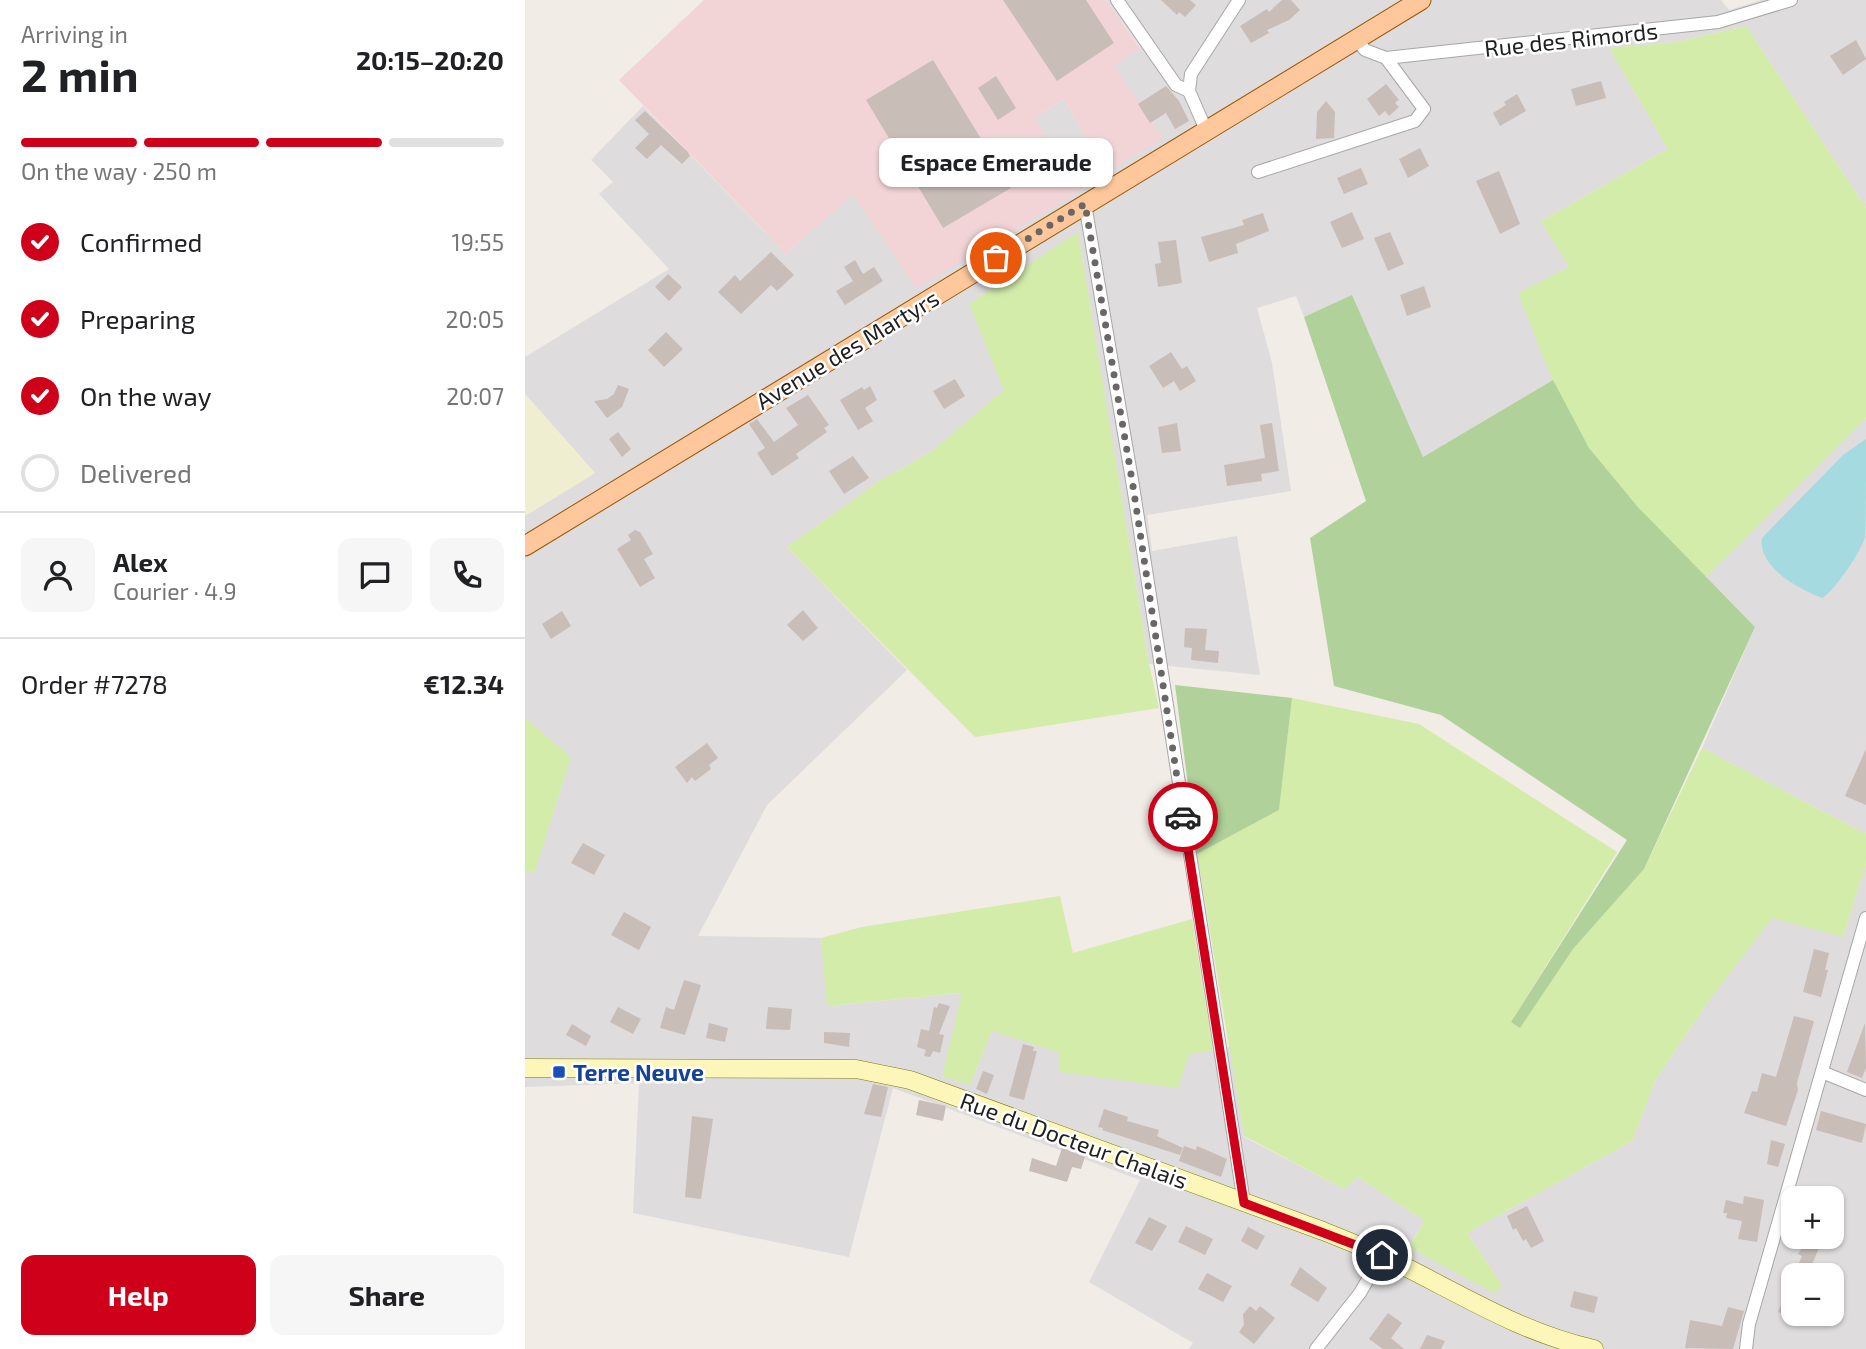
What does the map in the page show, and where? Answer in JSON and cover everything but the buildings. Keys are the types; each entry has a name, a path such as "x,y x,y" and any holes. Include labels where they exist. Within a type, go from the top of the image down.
{"main road":[{"name":"Avenue des Martyrs","path":"525,546 1421,0"},
{"name":"Rue du Docteur Chalais","path":"525,1068 856,1069 910,1080 1382,1255 1506,1320 1560,1342 1594,1349"}],"street":[{"path":"1117,0 1176,85 1189,91"},
{"path":"1206,130 1189,91 1191,74 1239,0"},
{"name":"Rue des Rimords","path":"1386,58 1718,22 1791,0"},
{"path":"1258,172 1415,121 1424,110 1386,58 1365,50 1356,39"},
{"path":"1085,204 1133,486 1244,1203"},
{"path":"1747,1349 1749,1324 1866,918"},
{"path":"1822,1072 1866,1090"},
{"path":"1316,1349 1360,1293 1382,1255"}],"shaded area":[{"path":"704,0 1106,0 1140,48 1114,66 1163,138 1106,172 1064,99 1034,118 1081,190 916,288 853,194 786,254 619,80"},
{"path":"1106,0 1721,0 1729,10 1761,0 1866,0 1866,208 1746,26 1676,42 1609,48 1668,149 1541,221 1569,267 1519,293 1553,380 1423,457 1352,296 1304,317 1296,296 1257,308 1272,363 1291,491 1147,515 1152,551 1237,536 1260,675 1149,664 1078,233 970,304 1005,390 932,451 878,482 787,547 907,670 767,805 698,936 821,938 828,1006 963,993 942,1076 970,1085 992,1031 1178,1088 1188,1054 1230,1047 1244,1137 1344,1189 1358,1177 1425,1221 1409,1246 1502,1285 1467,1233 1632,1141 1656,1079 1708,1002 1772,917 1843,937 1866,863 1866,1349 1188,1349 1193,1343 1089,1282 1140,1180 893,1088 849,1257 633,1213 639,1083 525,1087 525,873 535,871 571,757 525,718 525,516 595,473 525,394 525,357 669,269 599,194 613,182 591,160 643,106 786,254 853,194 1034,118 1064,99 1106,172 1114,65 1140,47"},
{"path":"525,394 595,473 525,516"},
{"path":"1866,418 1866,834 1702,748 1755,627 1706,577"}],"green space":[{"path":"1746,26 1866,208 1866,418 1706,577 1631,499 1590,449 1559,394 1518,293 1569,267 1541,221 1668,149 1609,48 1676,42"},
{"path":"1078,232 1149,664 1159,708 975,737 787,547 878,482 932,451 1004,390 969,304"},
{"path":"1352,295 1423,457 1553,380 1589,448 1637,506 1755,627 1644,869 1573,949 1520,1028 1511,1022 1627,840 1441,715 1334,686 1310,538 1366,501 1304,317"},
{"path":"1175,685 1292,698 1279,810 1197,854"},
{"path":"1292,698 1419,724 1617,852 1511,1022 1520,1027 1573,949 1644,869 1702,748 1866,834 1866,863 1843,937 1772,918 1708,1002 1656,1079 1632,1141 1467,1233 1502,1285 1495,1294 1409,1247 1425,1221 1358,1177 1344,1189 1244,1136 1197,854 1279,810"},
{"path":"525,718 571,757 535,871 525,873"},
{"path":"1060,896 1073,953 1192,919 1213,1050 1189,1054 1178,1088 1060,1072 1060,1053 992,1031 970,1085 942,1076 962,993 827,1006 821,938 862,927"}],"water":[{"path":"1866,439 1865,537 1847,570 1822,598 1791,582 1773,567 1762,548 1762,538 1843,455"}],"way so far":[{"path":"996,258 1085,204 1133,486 1183,817"}],"place":[{"name":"Espace Emeraude","path":"996,258"},
{"name":"Terre Neuve","path":"559,1072"}],"route":[{"path":"1183,817 1244,1203 1382,1255"}]}
